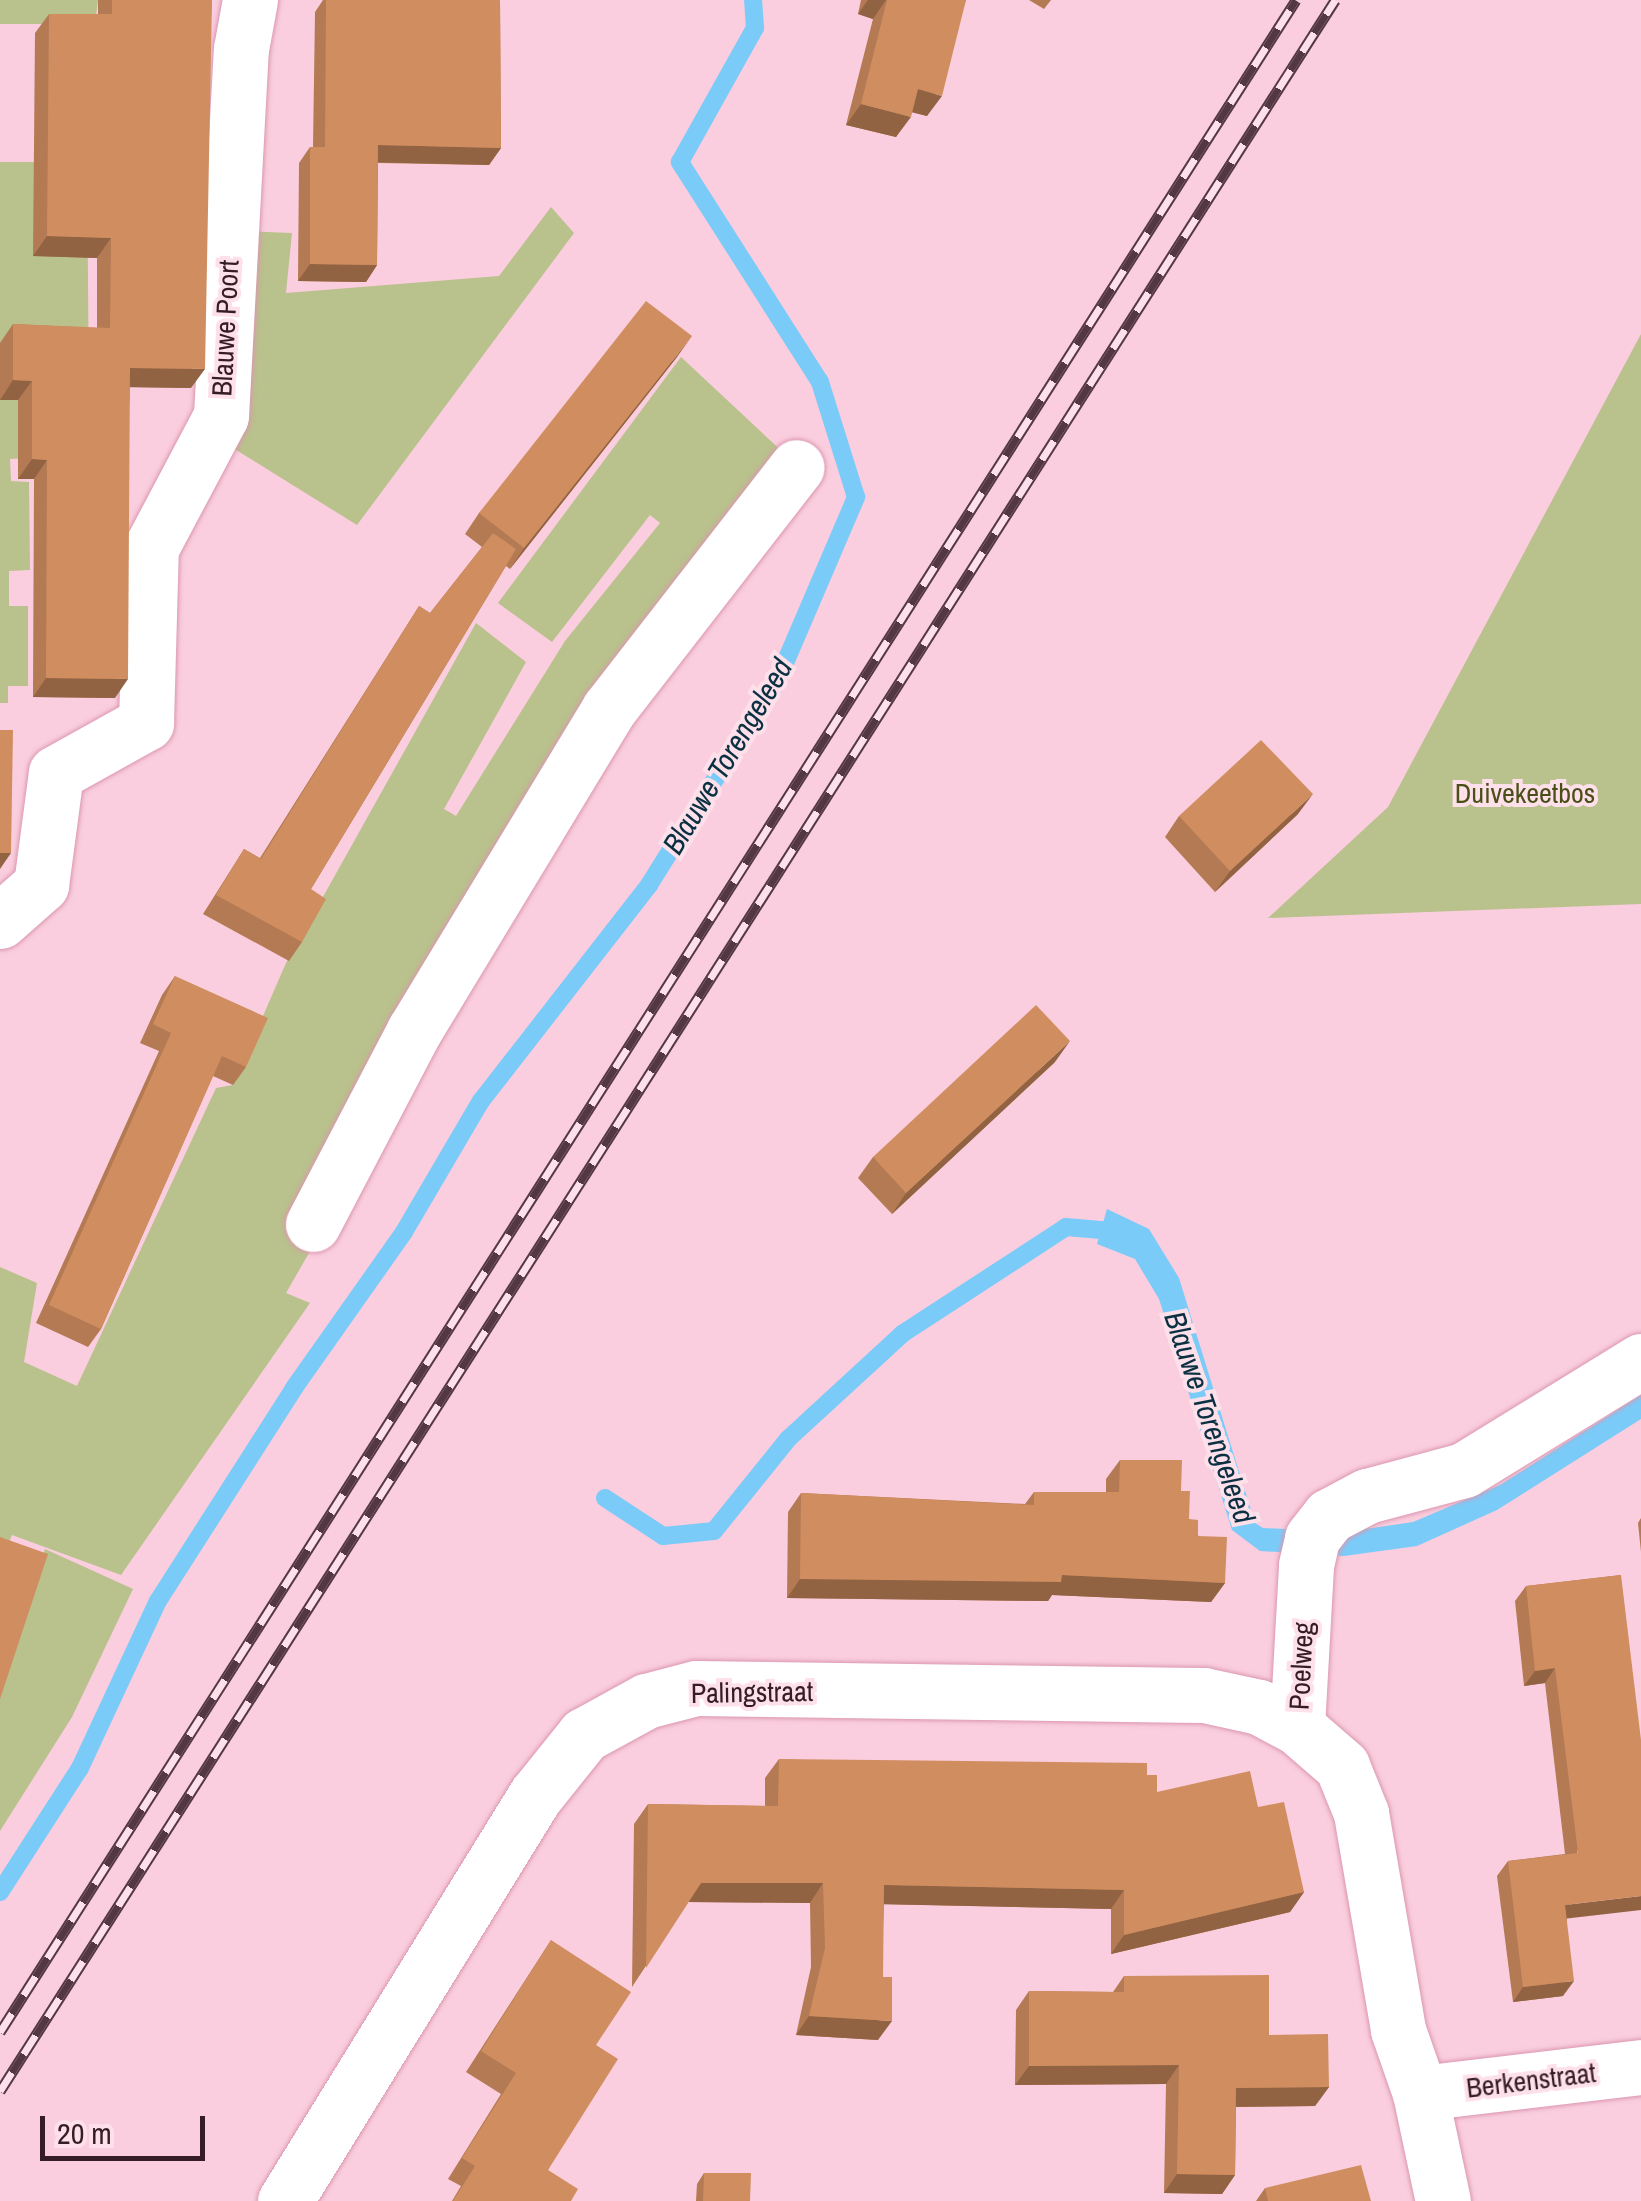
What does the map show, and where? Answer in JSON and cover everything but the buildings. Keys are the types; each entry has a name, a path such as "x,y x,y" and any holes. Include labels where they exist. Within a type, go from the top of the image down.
{"street":[{"name":"Blauwe Poort","path":"0,921 41,885 56,773 146,722 150,548 220,416 241,49 250,0"},
{"path":"313,1224 414,1031 609,709 796,467"},
{"name":"Poelweg","path":"1443,2201 1420,2093 1398,2030 1361,1812 1342,1766 1297,1727 1306,1565 1312,1538 1329,1516 1367,1496 1464,1470 1641,1361"},
{"name":"Palingstraat","path":"285,2201 536,1795 584,1735 646,1700 696,1688 1204,1695 1259,1707 1297,1727"},
{"name":"Berkenstraat","path":"1420,2093 1641,2067"}],"green space":[{"path":"0,0 98,0 95,24 0,24"},
{"path":"0,162 87,162 89,402 30,458 10,459 11,481 29,482 30,570 9,571 9,606 28,606 28,686 8,686 8,703 0,703"},
{"path":"551,207 574,233 357,525 228,445 242,231 292,233 286,293 499,276"},
{"name":"Duivekeetbos","path":"1641,334 1641,904 1268,918 1388,807"},
{"path":"681,357 802,470 618,715 286,1293 310,1303 121,1575 12,1535 0,1563 0,1267 37,1283 24,1362 77,1386 216,1088 233,1085 286,963 476,623 526,662 444,809 456,816 565,641 660,523 650,515 552,642 498,603"},
{"path":"45,1549 133,1589 72,1717 0,1831 0,1684"}],"water":[{"path":"1107,1209 1149,1229 1179,1278 1255,1523 1263,1528 1345,1532 1413,1522 1500,1485 1641,1395 1641,1419 1497,1510 1417,1546 1344,1556 1260,1551 1232,1530 1159,1299 1135,1259 1097,1244"}],"waterway":[{"name":"Blauwe Torengeleed","path":"0,1892 80,1768 158,1601 294,1388 404,1232 481,1101 649,885 779,677 856,497 820,382 680,162 755,28 753,0"},
{"name":"Blauwe Torengeleed","path":"605,1498 663,1536 714,1531 788,1439 902,1334 1066,1227 1124,1232"}],"railway":[{"path":"0,2032 1296,0"},
{"path":"0,2091 1335,0"}]}
